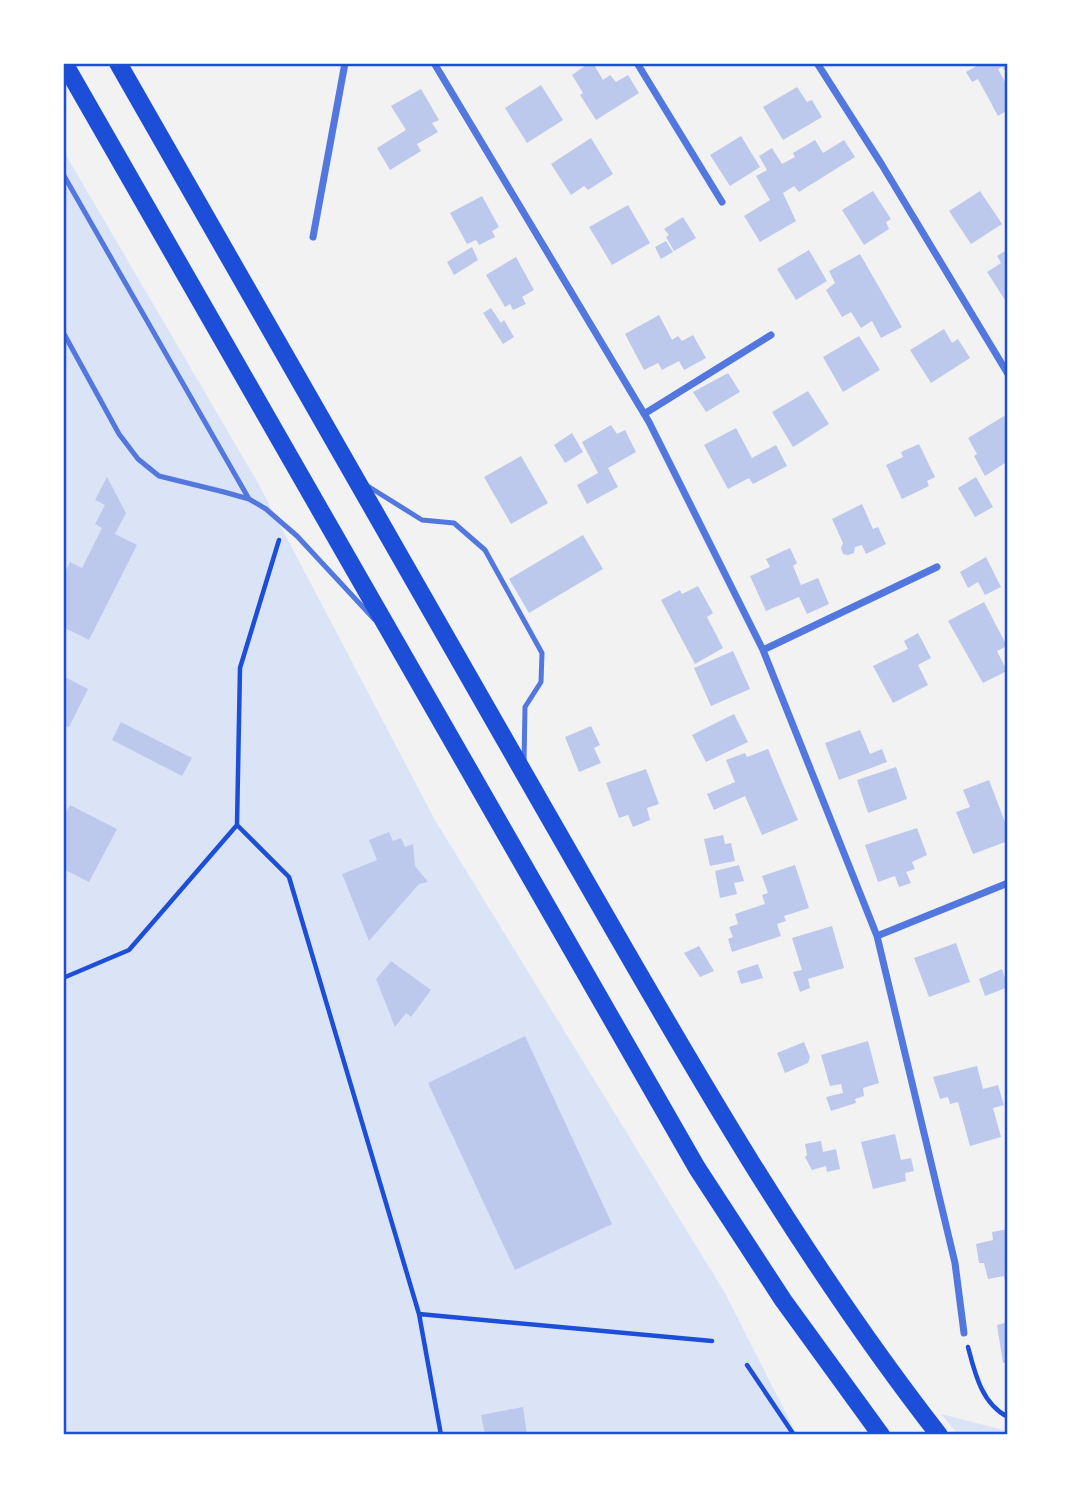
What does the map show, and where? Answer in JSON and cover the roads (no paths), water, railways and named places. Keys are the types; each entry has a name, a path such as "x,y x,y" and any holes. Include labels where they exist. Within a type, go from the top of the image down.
{"main road":[{"path":"64,63 697,1168 783,1300 881,1435"},
{"path":"118,63 716,1108 835,1292 894,1377 939,1435"}],"street":[{"path":"313,237 345,63"},
{"path":"434,63 644,414 763,650 877,936 955,1263 964,1333"},
{"path":"637,63 722,202"},
{"path":"817,63 1008,374"},
{"path":"644,414 771,335"},
{"path":"763,650 937,567"},
{"path":"877,936 1008,883"}],"lane":[{"path":"63,174 249,499"},
{"path":"63,331 119,433 138,459 159,476 249,499 266,509 284,524 393,639"},
{"path":"355,479 422,520 454,523 485,550 542,653 541,682 525,707 524,773"}]}
